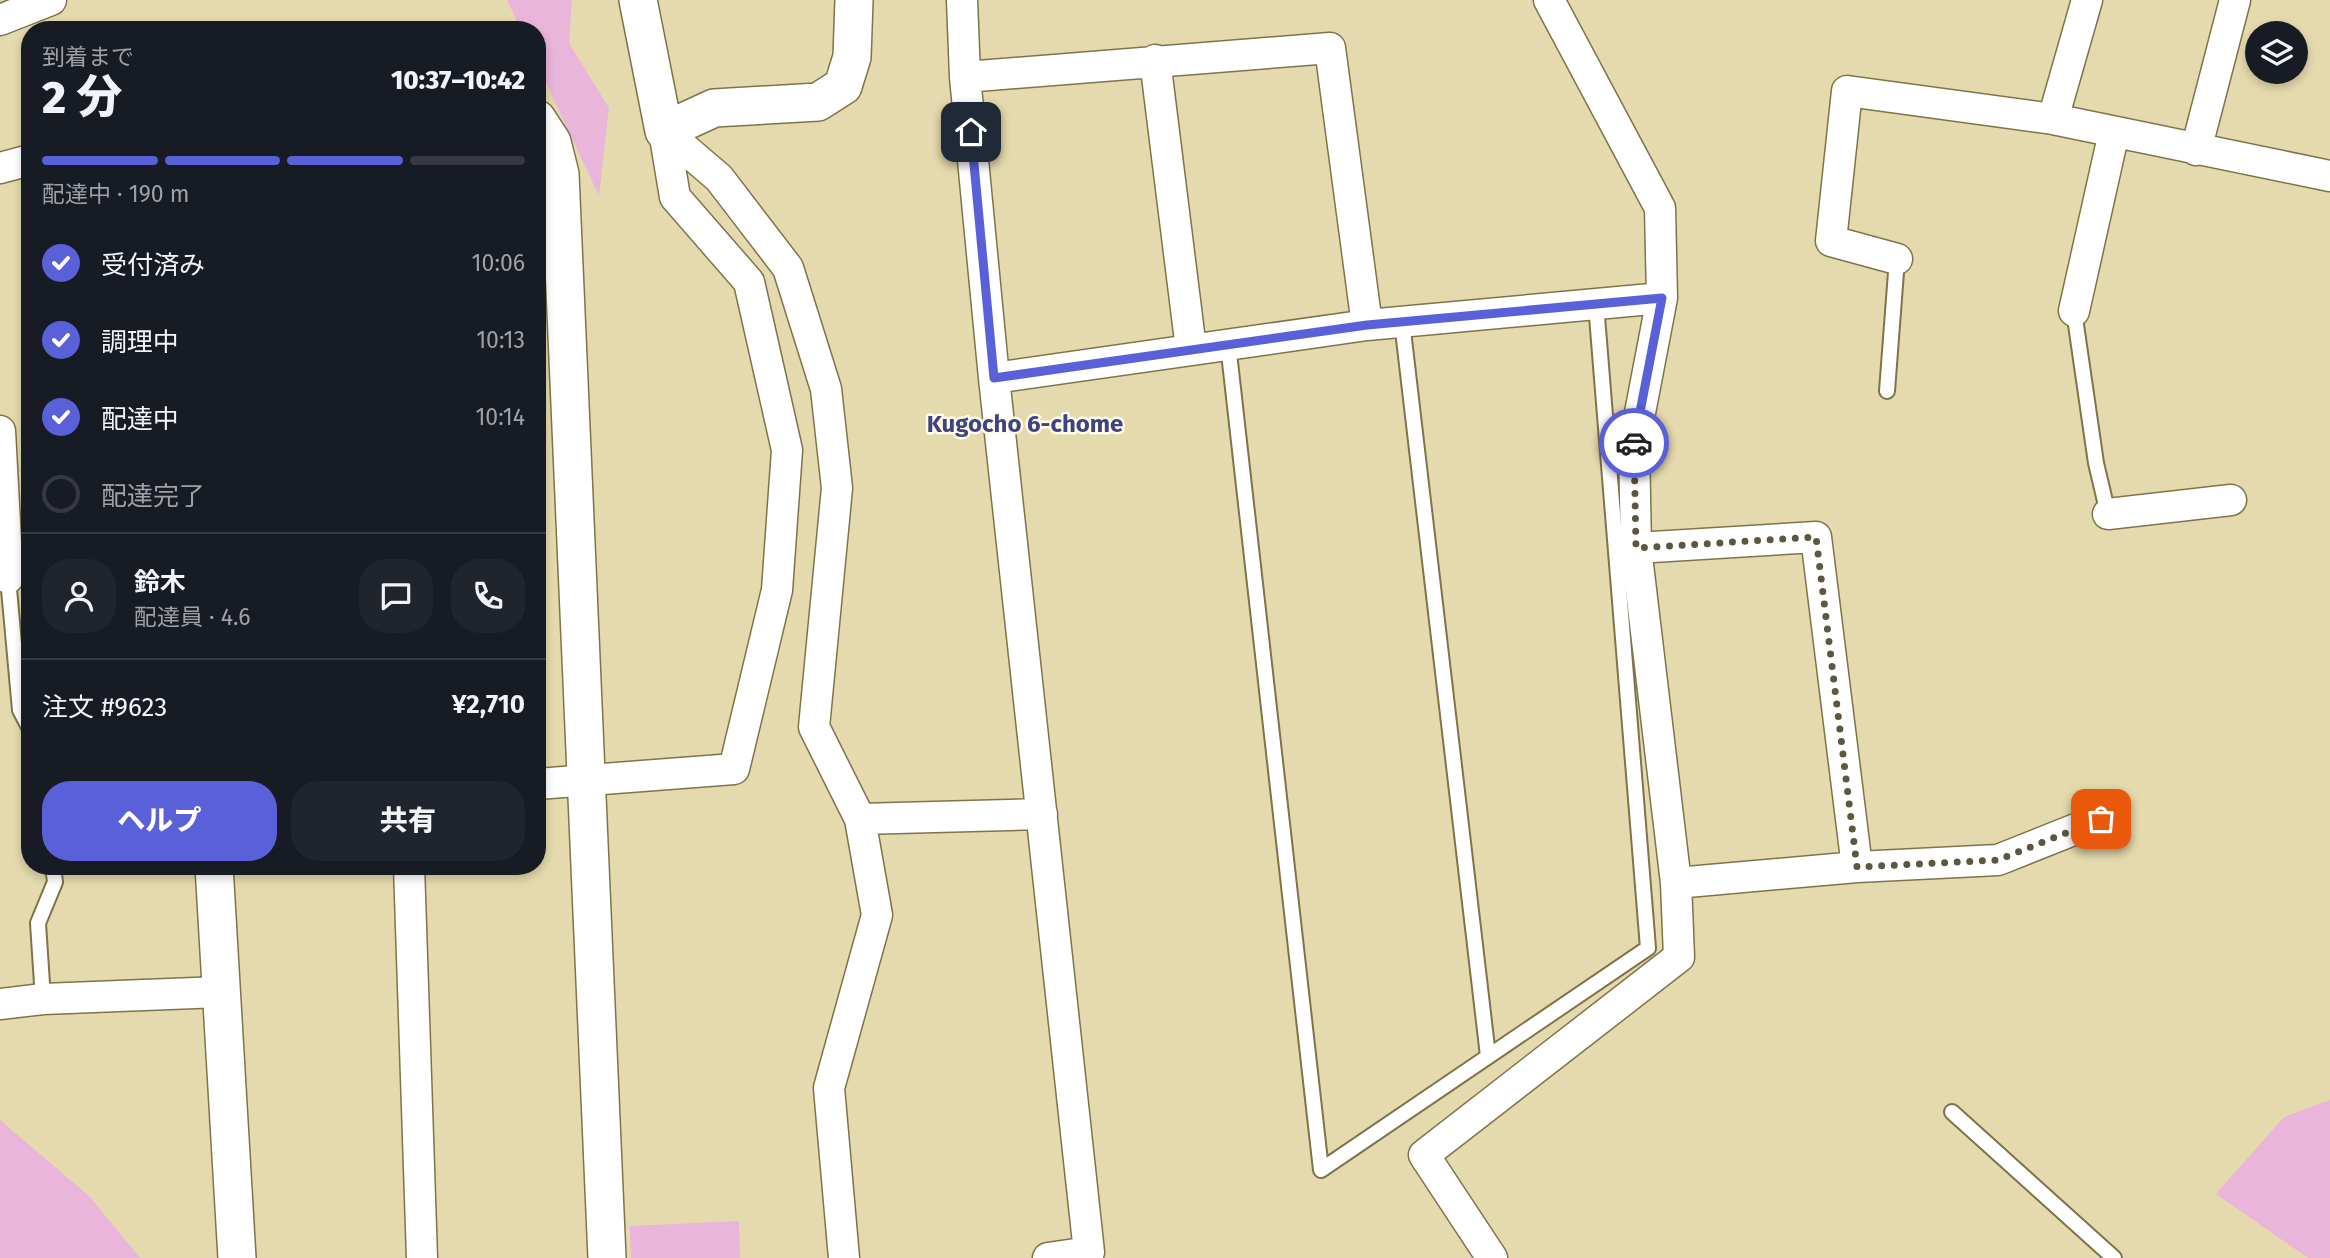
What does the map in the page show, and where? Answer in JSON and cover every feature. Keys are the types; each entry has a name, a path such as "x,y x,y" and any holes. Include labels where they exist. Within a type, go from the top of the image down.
{"street":[{"path":"0,20 51,0"},
{"path":"546,783 587,782 734,769 777,590 787,450 749,282 675,197 638,0"},
{"path":"664,131 714,108 818,102 843,86 852,57 854,0"},
{"path":"962,0 965,77 994,378 1091,1255 1048,1258"},
{"path":"1492,1258 1424,1155 1679,957 1676,883 1636,548 1634,444 1662,298 1660,208 1549,0"},
{"path":"2053,119 2087,0"},
{"path":"2196,150 2235,0"},
{"path":"965,77 1331,48 1367,325"},
{"path":"1155,60 1191,349"},
{"path":"1897,260 1831,241 1847,91 2053,119 2330,176"},
{"path":"664,131 719,178 788,268 826,389 837,488 814,727 860,819 877,915 829,1088 844,1258"},
{"path":"2074,311 2114,132"},
{"path":"546,133 552,142 560,174 607,1258"},
{"path":"0,168 21,162"},
{"path":"994,378 1367,325 1662,298"},
{"path":"0,431 13,578"},
{"path":"2108,514 2231,500"},
{"path":"1636,548 1816,537 1857,867"},
{"path":"860,819 1042,814"},
{"path":"1676,883 1857,867 1998,860 2101,819"},
{"path":"214,875 237,1258"},
{"path":"409,875 422,1258"},
{"path":"0,1004 43,999 220,992"}],"lane":[{"path":"1887,391 1897,260"},
{"path":"1228,344 1321,1170 1648,947 1596,304"},
{"path":"2074,311 2096,463 2108,514"},
{"path":"1402,322 1488,1056"},
{"path":"13,578 21,712"},
{"path":"43,999 38,923 55,882 54,875"},
{"path":"1952,1112 2114,1258"}],"shaded area":[{"path":"507,0 572,0 569,43 609,108 599,196 546,83 546,21 517,21"},
{"path":"2330,1100 2330,1258 2308,1258 2216,1194 2284,1117"},
{"path":"0,1120 90,1197 140,1258 0,1258"},
{"path":"739,1221 740,1258 631,1258 630,1226"}],"way so far":[{"path":"1634,443 1636,548 1816,537 1857,867 1998,860 2101,819"}],"district":[{"name":"Kugocho 6-chome","path":"1025,424"}],"route":[{"path":"971,132 994,378 1367,325 1662,298 1634,443"}]}
